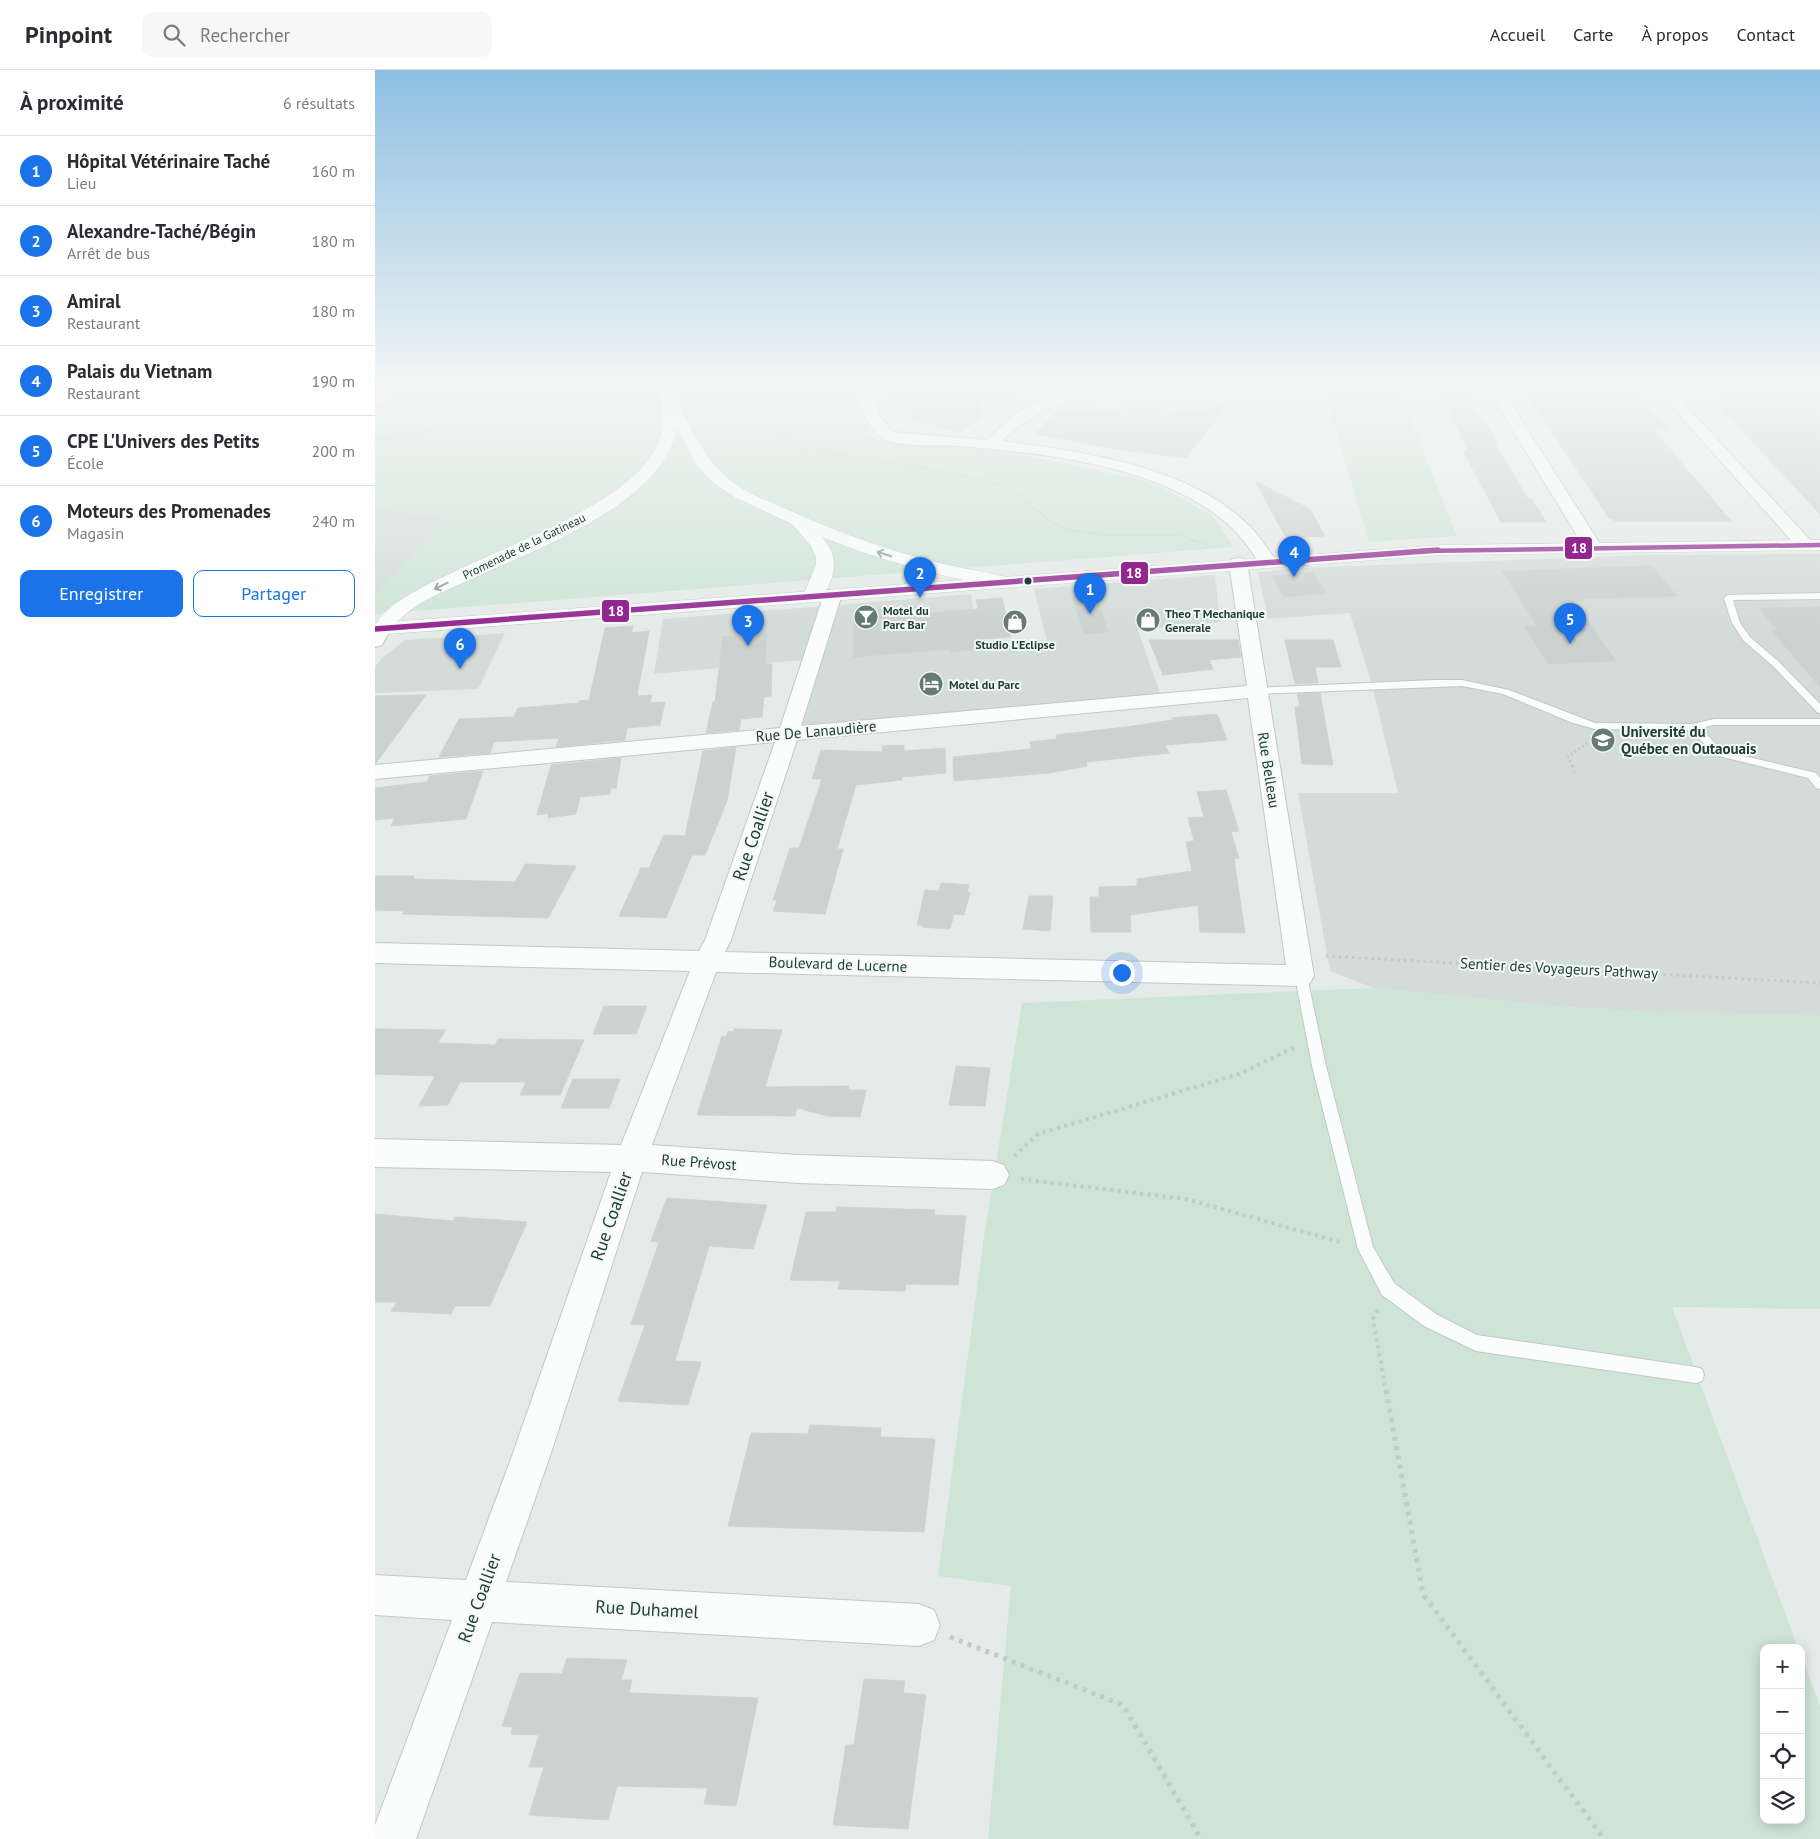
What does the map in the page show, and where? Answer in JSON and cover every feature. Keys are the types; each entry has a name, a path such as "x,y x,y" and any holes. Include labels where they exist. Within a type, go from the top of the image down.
{"street":[{"name":"Promenade de la Gatineau","path":"377,633 396,609 598,510 631,486 644,475 651,466"},
{"name":"Promenade de la Gatineau","path":"707,466 718,479 759,504 850,543 942,571 999,581"},
{"path":"1113,466 1154,475 1199,496 1231,516 1249,533 1267,562"},
{"path":"1543,466 1593,547"},
{"path":"1737,466 1813,545"},
{"name":"Promenade de la Gatineau","path":"793,518 821,545 824,554 823,595"},
{"path":"377,633 999,581 1441,550 1813,545"},
{"name":"Rue Belleau","path":"1237,563 1299,966"},
{"name":"Rue Coallier","path":"393,1839 531,1456 632,1158 707,961 718,940 811,667 823,595"},
{"name":"Rue De Lanaudière","path":"375,772 1256,691"},
{"name":"Boulevard de Lucerne","path":"375,953 707,961 1299,966"},
{"name":"Rue Prévost","path":"375,1153 632,1158 798,1169 993,1175"},
{"name":"Rue Duhamel","path":"375,1595 919,1624"}],"lane":[{"path":"1820,596 1728,598 1736,623 1747,639 1775,663 1820,710"},
{"path":"1256,691 1435,682 1462,683 1506,692 1577,722 1595,726 1693,727 1714,722 1820,722"},
{"path":"1693,727 1719,753 1812,776 1820,786"},
{"path":"1299,966 1313,1038 1366,1249 1388,1289 1430,1320 1476,1343 1696,1375"}],"path":[{"path":"907,466 937,470 1008,486 1052,523 1073,531 1106,535 1178,535 1217,549"},
{"path":"1575,772 1568,757 1589,741"},
{"name":"Sentier des Voyageurs Pathway","path":"1299,966 1701,975 1820,983"},
{"path":"993,1175 1038,1134 1239,1074 1313,1038"},
{"path":"993,1175 1186,1199 1366,1249"},
{"path":"1388,1289 1373,1319 1423,1594 1604,1839"},
{"path":"919,1624 1123,1705 1201,1839"}],"shaded area":[{"path":"375,508 447,518 375,597"},
{"name":"Université du Québec en Outaouais","path":"1820,554 1820,1015 1658,1013 1552,1006 1373,988 1330,971 1298,793 1398,793 1372,685 1350,613 1268,619 1258,572 1300,568 1645,555"},
{"path":"1215,575 1220,622 1138,630 1162,699 788,733 812,659 654,674 663,619 971,594 978,646 1046,640 1048,645 1034,589"},
{"path":"505,633 478,689 375,693 375,667 382,658 405,640"}],"green space":[{"path":"375,466 1075,466 1139,479 1164,489 1212,515 1234,547 375,614 375,597 447,518 375,508"},
{"path":"1346,466 1429,466 1457,536 1369,542"},
{"path":"1373,988 1552,1006 1658,1013 1820,1015 1820,1309 1672,1307 1797,1644 1760,1644 1760,1824 1805,1824 1805,1667 1820,1706 1820,1839 988,1839 1011,1586 938,1576 984,1237 1022,1003"}],"building":[{"path":"1471,466 1508,466 1528,499 1532,499 1546,522 1501,522"},
{"path":"1574,466 1684,466 1731,521 1616,521 1609,518"},
{"path":"1775,466 1820,466 1820,514"},
{"path":"1255,481 1310,509 1325,536 1286,538"},
{"path":"1652,566 1677,596 1582,599 1583,601 1574,601 1616,661 1548,664 1525,627 1537,626 1502,571"},
{"path":"1313,572 1326,593 1284,597 1272,576"},
{"path":"1096,595 1108,632 1084,634 1072,597"},
{"path":"1002,598 1011,637 973,640 974,650 950,652 950,649 853,657 854,611 922,606 922,614 978,609 976,600"},
{"path":"1820,607 1820,687 1771,630 1776,629 1758,608"},
{"path":"633,626 631,633 649,631 637,696 652,695 650,703 665,702 660,725 627,728 625,740 556,747 559,738 494,742 490,753 439,757 459,719 514,717 518,708 579,703 579,701 589,700 605,628"},
{"path":"767,633 765,664 772,664 771,696 764,697 762,717 741,719 739,730 706,733 713,702 715,702 723,637"},
{"path":"1149,640 1238,640 1241,657 1209,660 1213,669 1163,675"},
{"path":"1285,640 1333,640 1341,667 1315,667 1318,683 1295,684"},
{"path":"1320,693 1333,765 1302,764 1295,707 1300,707 1297,694"},
{"path":"426,695 376,763 375,763 375,696"},
{"path":"1217,714 1227,740 1165,745 1169,753 1086,762 1087,766 1050,773 954,781 953,757 1031,749 1030,742 1057,739 1056,735 1126,727 1172,720 1172,718"},
{"path":"904,745 904,751 945,748 946,773 902,777 902,780 856,785 837,849 843,849 825,914 773,911 777,900 773,900 790,848 799,848 822,779 812,779 821,750 883,752 882,746"},
{"path":"736,747 727,801 705,855 692,855 666,918 619,916 641,868 649,868 664,835 685,836 703,751"},
{"path":"621,758 616,788 611,788 610,794 580,797 576,814 548,818 549,813 537,815 551,765"},
{"path":"483,771 466,819 391,826 395,818 375,820 375,788 427,782 430,776"},
{"path":"1226,790 1239,831 1231,832 1239,858 1234,859 1245,933 1200,932 1198,905 1130,915 1131,932 1091,932 1090,897 1099,897 1099,887 1137,886 1137,879 1192,871 1186,842 1194,841 1188,818 1204,817 1197,792"},
{"path":"525,864 576,866 548,918 402,914 404,911 375,910 375,876 414,876 413,879 515,882"},
{"path":"941,883 969,885 967,892 970,892 964,915 954,914 950,929 917,925 925,890 939,891"},
{"path":"1029,896 1053,896 1050,931 1023,929"},
{"path":"604,1006 647,1006 636,1034 593,1034"},
{"path":"375,1029 445,1030 438,1043 495,1045 498,1039 584,1040 560,1095 520,1095 526,1082 460,1082 448,1105 419,1106 435,1076 375,1074"},
{"path":"734,1029 782,1030 765,1087 849,1086 848,1090 866,1090 860,1117 828,1116 797,1108 795,1116 697,1115 722,1036 726,1037 728,1031 734,1032"},
{"path":"956,1066 990,1068 985,1106 949,1105"},
{"path":"573,1079 620,1079 609,1108 561,1108"},
{"path":"667,1198 767,1205 753,1249 709,1246 675,1361 701,1362 688,1405 618,1401 645,1325 631,1324 659,1242 651,1241"},
{"path":"837,1207 935,1210 934,1215 966,1216 958,1285 906,1284 905,1291 838,1289 840,1281 790,1280 806,1212 836,1212"},
{"path":"375,1214 453,1221 455,1217 527,1222 490,1306 455,1306 451,1314 391,1311 397,1302 375,1302"},
{"path":"810,1425 881,1428 880,1437 935,1439 924,1532 728,1526 751,1433 808,1434"},
{"path":"567,1658 627,1660 621,1680 632,1680 629,1693 758,1698 736,1806 704,1804 708,1788 617,1786 608,1820 529,1815 544,1767 529,1767 539,1735 511,1734 513,1727 502,1726 520,1673 562,1674"},
{"path":"864,1679 905,1681 903,1693 926,1695 908,1829 833,1825 846,1745 854,1745"}],"transit line":[{"name":"18","path":"375,629 1441,550 1820,545"}],"place":[{"name":"Palais du Vietnam","path":"1294,577"},
{"name":"Alexandre-Taché/Bégin","path":"920,598"},
{"name":"Hôpital Vétérinaire Taché","path":"1090,614"},
{"name":"Motel du Parc Bar","path":"866,617"},
{"name":"Theo T Mechanique Generale","path":"1148,620"},
{"name":"Studio L'Eclipse","path":"1015,622"},
{"name":"CPE L'Univers des Petits","path":"1570,644"},
{"name":"Amiral","path":"748,646"},
{"name":"Moteurs des Promenades","path":"460,669"},
{"name":"Motel du Parc","path":"931,684"},
{"name":"Université du Québec en Outaouais","path":"1603,740"}]}
